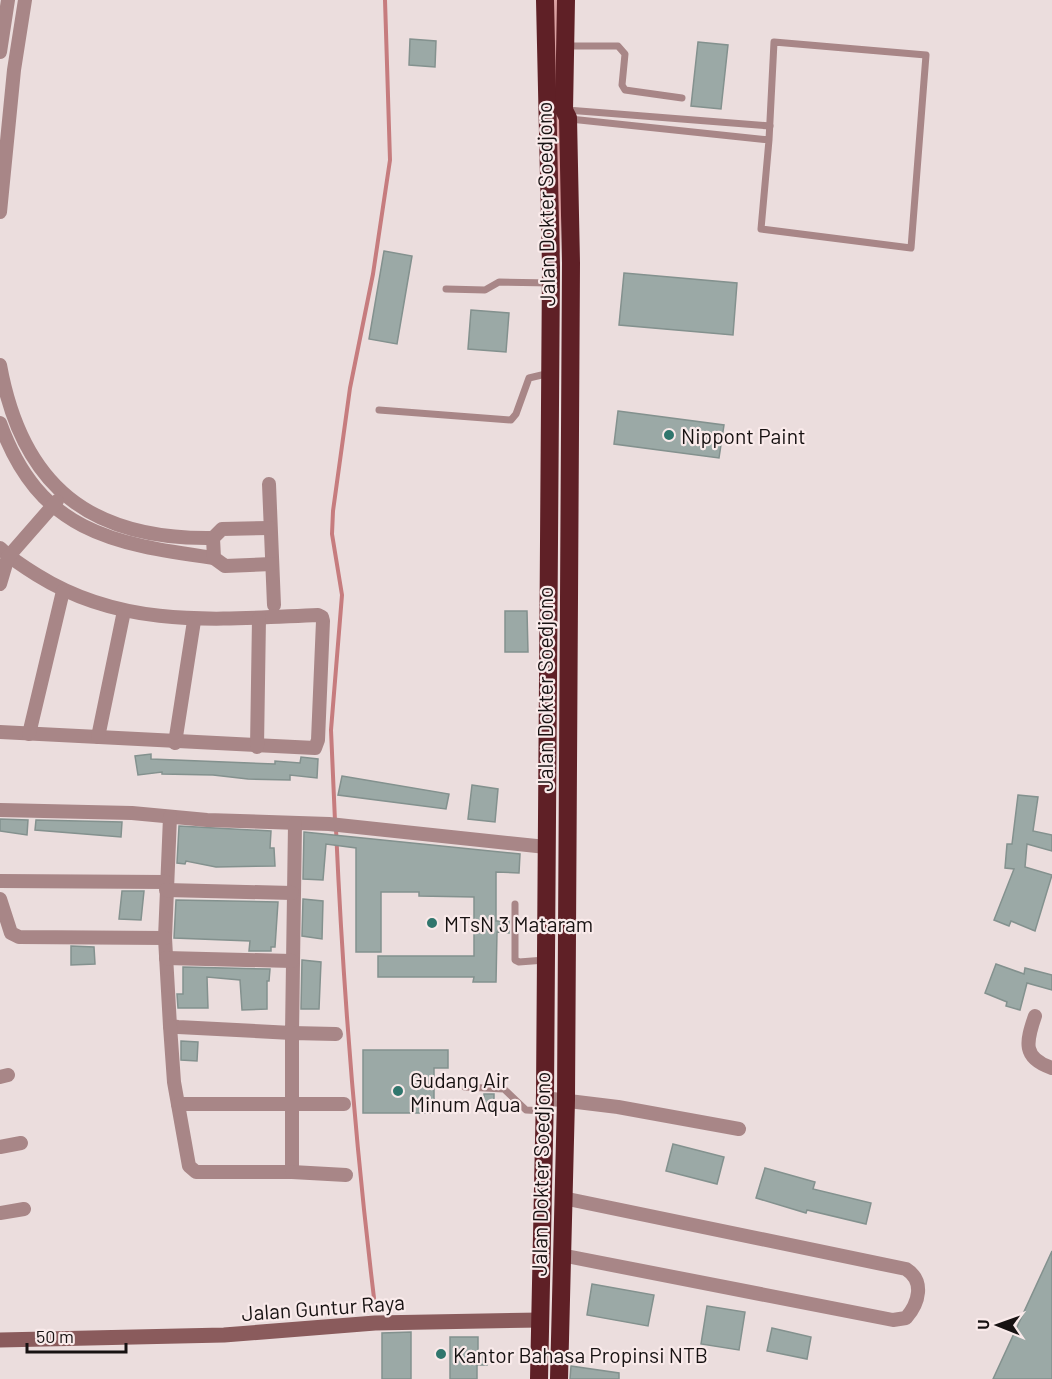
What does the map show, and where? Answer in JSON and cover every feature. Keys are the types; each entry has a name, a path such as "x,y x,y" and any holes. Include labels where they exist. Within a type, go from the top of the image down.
{"highway":[{"name":"Jalan Dokter Soedjono","path":"539,1379 544,1104 551,282 545,0"},
{"name":"Jalan Dokter Soedjono","path":"559,1379 569,1199 570,1101 567,602 571,263 566,114 566,0"},
{"path":"570,293 559,291 551,282 571,263"},
{"path":"547,602 549,612 558,615 565,611 567,602"},
{"path":"547,635 549,627 557,624 564,627 567,635"}],"street":[{"path":"0,52 8,0"},
{"path":"0,212 25,0"},
{"path":"5,19 21,21"},
{"path":"0,365 5,392 22,440 41,471 63,495 103,521 138,532 189,538 213,538 222,529 270,528"},
{"path":"0,423 8,446 29,482 52,507 99,535 128,544 214,558 225,566 272,564"},
{"path":"269,484 274,605"},
{"path":"0,585 4,553 63,495"},
{"path":"213,538 214,558"},
{"path":"0,732 175,743 315,748 318,740 323,621 318,615 194,621 124,611 63,591 4,553"},
{"path":"29,734 63,591"},
{"path":"98,737 124,611"},
{"path":"257,747 259,618"},
{"path":"175,743 194,621"},
{"path":"0,810 132,813 295,824 329,824 546,847"},
{"path":"170,817 166,886 166,958 178,1104 189,1166 196,1172 346,1174"},
{"path":"292,1172 292,893 295,824"},
{"path":"0,881 166,886 292,893"},
{"path":"0,899 11,933 19,937 165,938"},
{"path":"166,958 292,961"},
{"path":"1035,1016 1029,1034 1029,1053 1037,1062 1052,1068"},
{"path":"170,1026 336,1034"},
{"path":"544,1104 570,1101 739,1129"},
{"path":"178,1104 344,1104"},
{"path":"0,1147 21,1143"},
{"path":"566,1256 892,1320 906,1318 913,1309 917,1294 915,1275 906,1269 569,1199"},
{"path":"0,1213 24,1209"},
{"name":"Jalan Guntur Raya","path":"0,1340 224,1335 378,1323 541,1320"}],"lane":[{"path":"774,42 926,55 911,248 761,229 769,140 774,42"},
{"path":"567,46 618,46 625,54 622,85 626,90 681,98"},
{"path":"566,114 770,126"},
{"path":"566,114 769,140"},
{"path":"446,289 485,290 499,282 551,282"},
{"path":"379,410 511,420 516,414 529,378 550,373"},
{"path":"515,904 515,960 519,962 545,960"},
{"path":"465,1088 504,1089 526,1110 544,1104"}],"shaded area":[{"path":"551,0 561,0 564,110 560,253 555,252"}],"building":[{"path":"410,39 436,41 435,67 409,65"},
{"path":"698,42 728,45 721,109 691,106"},
{"path":"384,251 412,256 397,344 369,339"},
{"path":"624,273 737,283 733,335 619,325"},
{"path":"471,310 509,313 506,352 468,349"},
{"name":"Nippont Paint","path":"618,411 724,425 719,458 614,444"},
{"path":"505,611 527,611 528,652 505,652"},
{"path":"151,754 151,759 275,764 275,761 300,763 301,757 318,759 317,778 290,775 290,780 248,779 213,775 162,774 162,772 138,775 135,756"},
{"path":"342,776 449,794 446,809 338,795"},
{"path":"472,785 498,789 495,822 468,819"},
{"path":"1018,795 1038,797 1033,831 1052,835 1052,851 1027,844 1025,867 1052,875 1035,931 1011,921 1009,926 994,920 1014,869 1005,868 1007,844 1012,844"},
{"path":"0,819 28,820 27,835 0,831"},
{"path":"36,820 122,822 121,837 35,830"},
{"path":"179,826 271,831 270,848 274,848 275,866 216,867 186,861 185,864 177,863"},
{"path":"304,832 520,854 519,873 496,872 496,921 509,921 509,933 497,932 496,982 473,982 474,977 378,977 378,956 474,956 474,897 419,896 419,892 381,892 381,952 356,952 356,848 326,844 323,880 303,879"},
{"path":"122,891 144,891 141,920 119,919"},
{"path":"303,899 323,901 322,939 302,936"},
{"path":"176,900 278,902 275,947 271,947 271,951 249,951 250,941 174,938"},
{"path":"71,946 94,947 95,964 71,965"},
{"path":"302,960 321,962 319,1009 301,1009"},
{"path":"996,964 1024,974 1025,968 1052,975 1052,990 1027,983 1020,1010 1006,1006 1007,1002 985,993"},
{"path":"183,967 270,969 269,981 267,981 267,1009 242,1010 240,980 207,977 208,1008 178,1008 177,994 183,994"},
{"path":"181,1041 198,1042 197,1061 181,1060"},
{"name":"Gudang Air Minum Aqua","path":"363,1050 448,1050 448,1068 434,1068 434,1113 363,1113"},
{"path":"484,1094 494,1094 494,1112 484,1112"},
{"path":"673,1144 724,1157 717,1184 666,1171"},
{"path":"765,1168 815,1182 813,1189 871,1203 866,1224 807,1210 806,1213 756,1198"},
{"path":"1052,1251 1052,1379 993,1379"},
{"path":"592,1284 654,1295 648,1326 587,1315"},
{"path":"707,1306 745,1312 739,1350 701,1344"},
{"path":"772,1328 811,1337 807,1359 767,1351"},
{"path":"411,1332 411,1379 382,1379 382,1333"},
{"path":"450,1337 478,1337 478,1354 487,1354 487,1365 477,1365 477,1379 450,1379"},
{"path":"571,1366 619,1373 619,1379 570,1379"}],"waterway":[{"path":"335,821 331,730 342,595 332,534 333,511 350,388 373,274 390,160 385,0"},
{"path":"336,829 350,1063 374,1298"}],"place":[{"name":"Nippont Paint","path":"669,435"},
{"name":"MTsN 3 Mataram","path":"432,923"},
{"name":"Gudang Air Minum Aqua","path":"398,1091"},
{"name":"Kantor Bahasa Propinsi NTB","path":"441,1354"}]}
